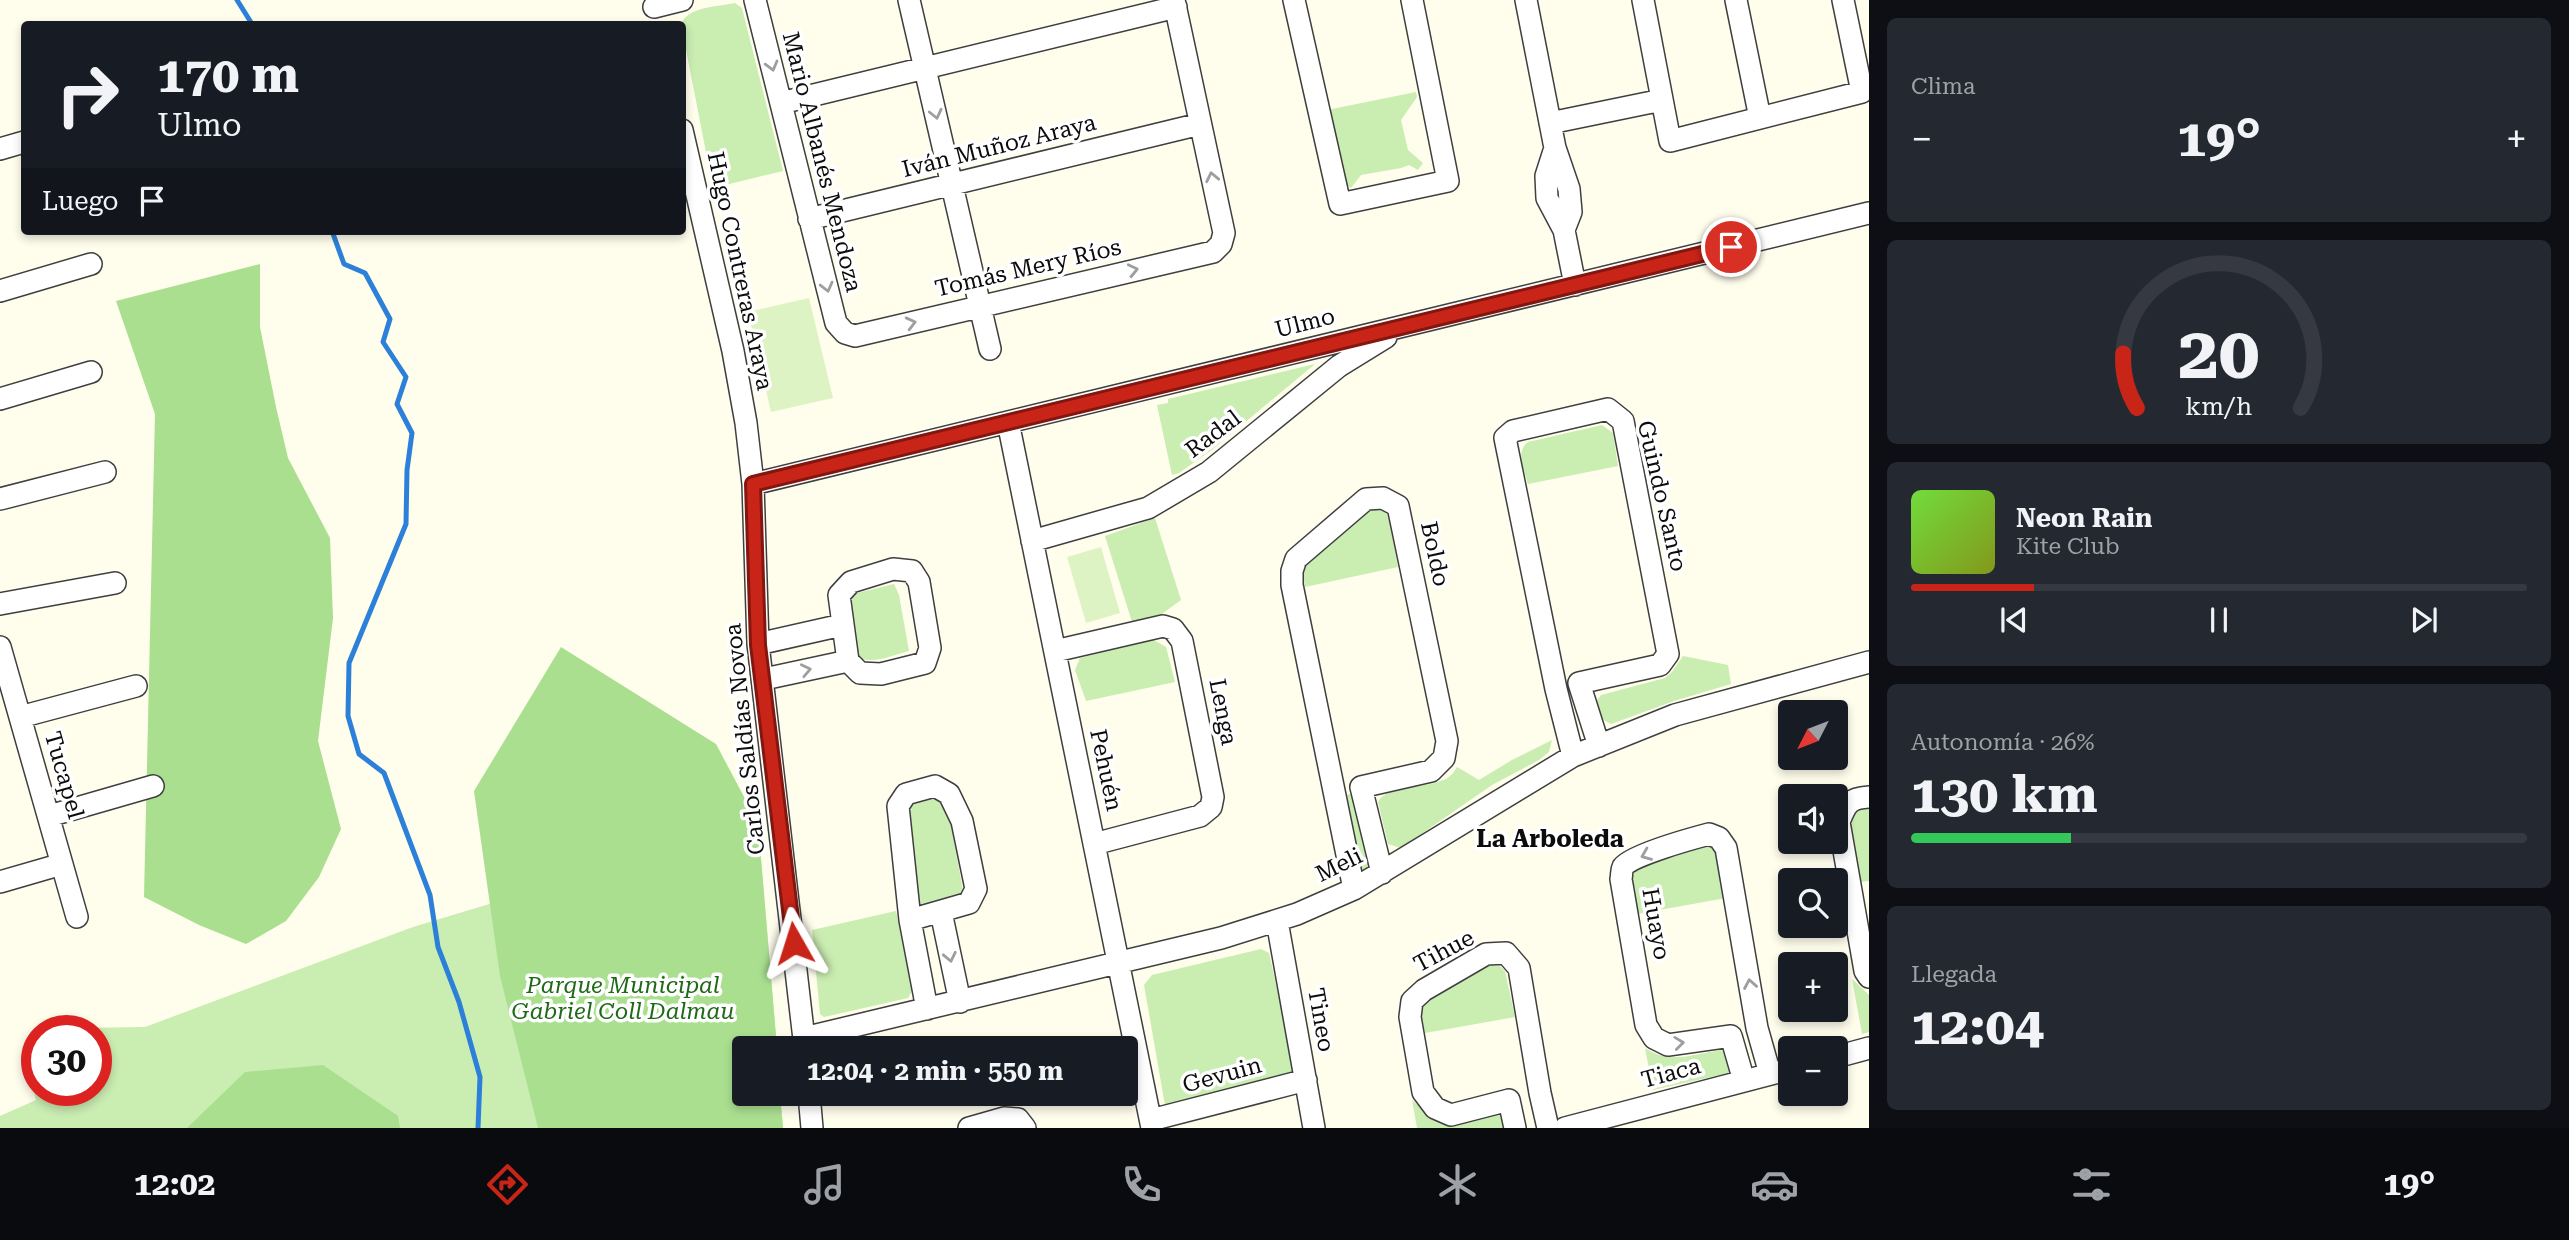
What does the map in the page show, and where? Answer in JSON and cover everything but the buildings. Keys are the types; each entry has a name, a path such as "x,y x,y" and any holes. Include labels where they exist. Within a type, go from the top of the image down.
{"street":[{"path":"655,10 682,0"},
{"name":"Mario Albanés Mendoza","path":"755,0 836,323 845,333"},
{"path":"909,0 990,349"},
{"path":"1294,0 1340,204 1448,181 1412,0"},
{"path":"1526,0 1555,148 1546,176 1547,198 1564,230 1575,285"},
{"path":"1643,0 1670,141 1862,93 1843,0"},
{"path":"1735,0 1760,118"},
{"path":"781,103 1175,3 1200,124"},
{"path":"1550,123 1662,100"},
{"name":"Iván Muñoz Araya","path":"809,219 1200,124"},
{"name":"Tomás Mery Ríos","path":"845,333 855,336 1213,252 1221,244 1224,233 1200,124"},
{"path":"0,149 21,143"},
{"name":"Hugo Contreras Araya","path":"686,147 733,351 746,423"},
{"name":"Ulmo","path":"753,484 1869,213"},
{"path":"0,291 91,264"},
{"name":"Radal","path":"1032,541 1131,513 1162,500 1209,472 1339,366 1403,326"},
{"path":"0,399 91,372"},
{"name":"Guindo Santo","path":"1556,689 1660,665 1668,654 1623,421 1608,409 1513,431 1506,438 1556,689 1573,756"},
{"name":"Pehuén","path":"1008,422 1152,1124"},
{"name":"Carlos Saldías Novoa","path":"746,423 753,484 758,645 804,1036"},
{"path":"0,499 105,472"},
{"name":"Boldo","path":"1334,793 1431,771 1444,758 1447,741 1398,506 1383,498 1366,499 1296,559 1292,571 1292,585 1334,793 1354,889"},
{"path":"893,569 912,571 919,582 930,648 925,663 881,674 860,673 848,661 839,595 851,582 893,569"},
{"path":"0,604 115,583"},
{"path":"758,645 842,625"},
{"name":"Lenga","path":"1055,651 1163,626 1173,629 1182,641 1213,797 1211,807 1200,816 1094,844"},
{"name":"Tucapel","path":"0,647 7,697 20,718 77,918"},
{"path":"764,679 848,661"},
{"name":"Meli","path":"830,1036 1277,921 1354,889 1573,756 1675,715 1868,663"},
{"path":"1579,683 1599,746"},
{"path":"20,718 135,686"},
{"path":"49,816 153,786"},
{"path":"910,920 969,903 976,889 962,821 949,794 935,786 906,794 898,806 910,920 927,1009"},
{"path":"1361,787 1382,873"},
{"path":"1869,797 1857,797 1845,806 1839,822 1865,971 1869,977"},
{"name":"Huayo","path":"1757,1028 1731,1036 1668,1045 1654,1038 1646,1024 1621,878 1623,867 1667,846 1710,834 1719,838 1726,848 1757,1028 1778,1067"},
{"path":"0,881 62,864"},
{"path":"941,912 960,1002"},
{"name":"Tineo","path":"1277,921 1314,1128"},
{"name":"Tihue","path":"1540,1093 1451,1115 1435,1108 1423,1092 1409,1017 1412,1001 1424,990 1486,954 1506,953 1519,968 1540,1093 1549,1128"},
{"path":"1731,1036 1744,1081"},
{"path":"1848,1053 1869,1048"},
{"name":"Tiaca","path":"1565,1128 1778,1072"},
{"name":"Gevuin","path":"1152,1124 1306,1080"},
{"path":"1509,1100 1516,1128"},
{"path":"810,1106 812,1128"},
{"path":"969,1128 1004,1118 1018,1119 1025,1128"}],"green space":[{"path":"735,3 742,8 783,171 713,188 686,50 686,21 683,21 697,10"},
{"path":"1416,92 1417,97 1401,120 1408,150 1423,163 1418,170 1409,165 1361,175 1351,188 1342,181 1327,110"},
{"path":"260,264 260,327 288,458 330,538 333,618 318,741 341,829 319,877 286,921 246,944 199,925 144,897 155,414 116,301"},
{"path":"809,298 833,398 771,412 748,312"},
{"path":"1315,364 1213,449 1172,475 1157,405 1168,403 1168,399"},
{"path":"1602,425 1613,433 1618,466 1528,484 1521,456 1528,442"},
{"path":"1370,510 1381,510 1389,516 1398,567 1305,587 1302,570 1305,565"},
{"path":"1155,518 1181,600 1159,616 1132,622 1105,536"},
{"path":"1101,547 1120,613 1086,623 1067,557"},
{"path":"894,584 899,595 909,651 882,659 862,659 856,656 850,599 853,594"},
{"path":"1152,639 1166,647 1175,682 1086,701 1075,670 1080,658"},
{"path":"561,647 716,744 758,823 776,1036 732,1036 732,1106 781,1106 783,1128 538,1128 500,976 474,791"},
{"path":"1683,656 1728,665 1731,684 1611,724 1600,718 1596,702 1601,695 1665,678"},
{"path":"1552,740 1549,752 1539,760 1492,785 1401,848 1388,844 1378,802 1383,796 1401,789 1443,780 1457,767 1479,780"},
{"path":"934,792 947,804 965,901 919,908 907,811 914,798"},
{"path":"1353,793 1370,868 1360,870 1343,796"},
{"path":"1860,807 1869,807 1869,881 1861,882 1850,820 1853,811"},
{"name":"Parque Municipal Gabriel Coll Dalmau","path":"758,823 776,1036 732,1036 732,1106 781,1106 783,1128 0,1128 0,1116 22,1106 112,1106 112,1027 145,1027 413,927"},
{"path":"1708,842 1715,845 1726,898 1637,914 1630,875 1636,870"},
{"path":"896,911 912,991 908,998 824,1017 820,1014 812,930"},
{"path":"1261,949 1269,953 1297,1078 1166,1111 1144,985 1152,975"},
{"path":"1491,965 1500,966 1505,971 1515,1017 1425,1033 1422,1020 1424,1004"},
{"path":"1852,979 1869,995 1869,1032 1862,1034"},
{"path":"1645,1048 1672,1057 1720,1050 1725,1052 1732,1067 1729,1073 1653,1090"},
{"path":"323,1065 398,1116 400,1128 187,1128 245,1072"},
{"path":"1412,1100 1434,1119 1498,1114 1504,1116 1510,1128 1417,1128"}],"waterway":[{"path":"237,0 250,21"},
{"path":"333,235 344,264 365,273 390,319 383,342 406,377 397,404 412,433 407,470 406,524 349,663 348,716 359,754 384,773 430,895 438,947 459,1002 480,1077 478,1128"}],"district":[{"name":"La Arboleda","path":"1550,839"}],"route":[{"path":"794,943 758,645 753,484 1731,247"}]}
